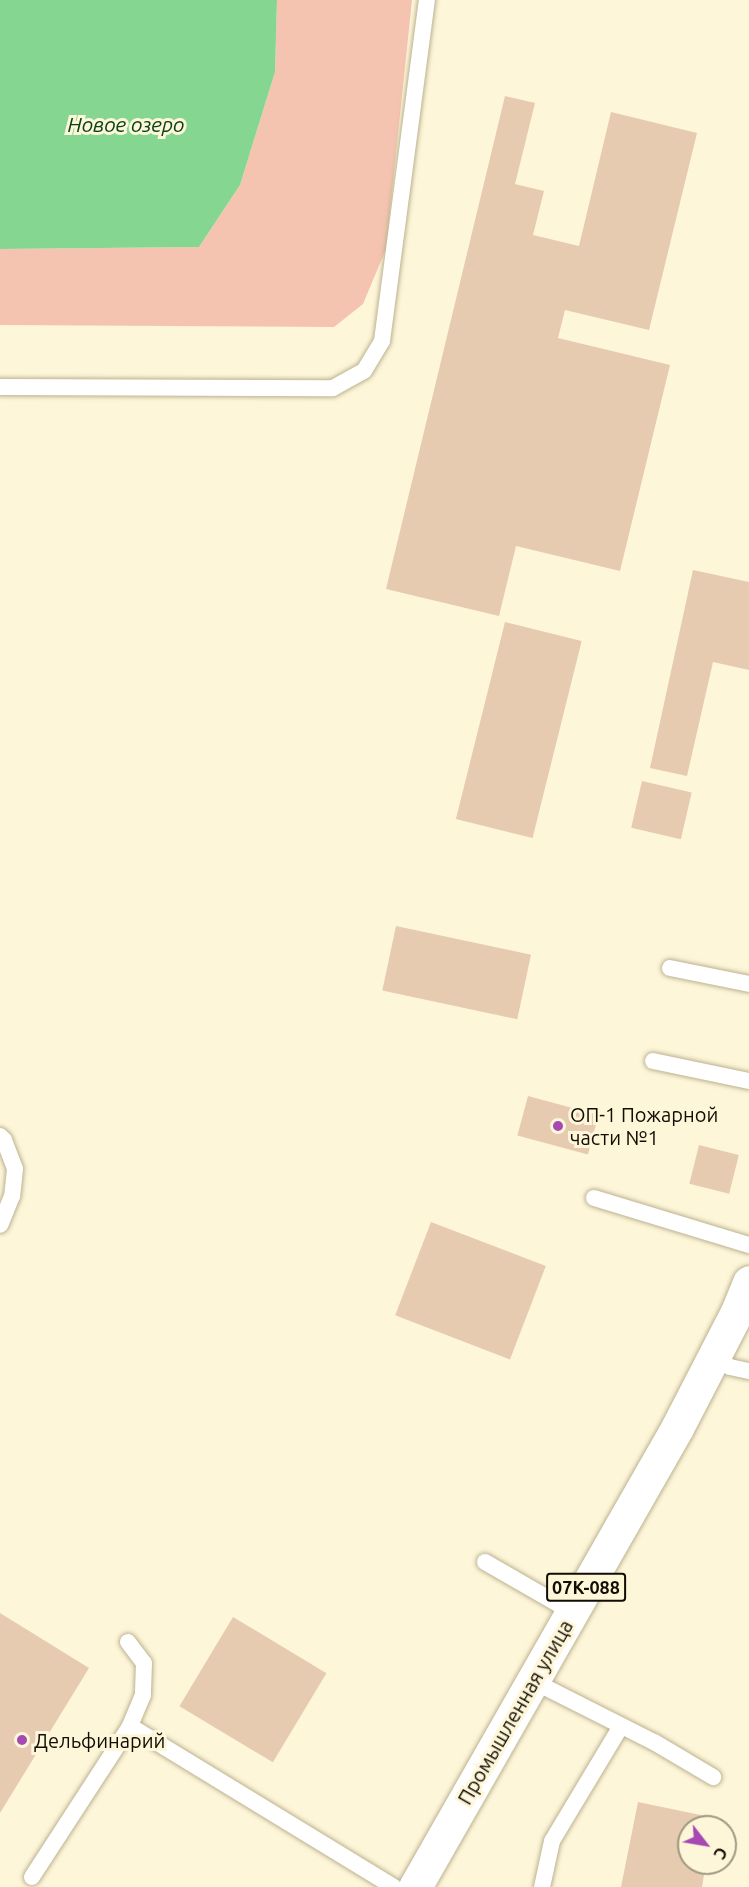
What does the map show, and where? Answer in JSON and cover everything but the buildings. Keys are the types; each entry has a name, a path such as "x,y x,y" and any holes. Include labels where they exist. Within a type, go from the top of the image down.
{"main road":[{"name":"Промышленная улица","path":"415,1887 677,1428 745,1303"}],"lane":[{"path":"0,387 333,387 364,371 382,341 427,0"},
{"path":"670,968 749,984"},
{"path":"652,1061 749,1081"},
{"path":"0,1136 4,1140 15,1169 12,1196 0,1225"},
{"path":"594,1198 749,1245"},
{"path":"714,1357 730,1367 749,1371"},
{"path":"485,1562 572,1612"},
{"path":"32,1877 130,1726 143,1695 144,1663 129,1642"},
{"path":"533,1680 654,1742 713,1777"},
{"path":"130,1726 393,1887"},
{"path":"542,1887 552,1842 621,1726"}],"shaded area":[{"path":"277,0 412,0 386,249 363,304 334,327 0,325 0,249 199,247 240,185 275,72"}],"water":[{"name":"Новое озеро","path":"0,0 277,0 275,72 240,185 199,247 0,249"}],"place":[{"name":"ОП-1 Пожарной части №1","path":"558,1126"},
{"name":"Дельфинарий","path":"22,1740"}]}
